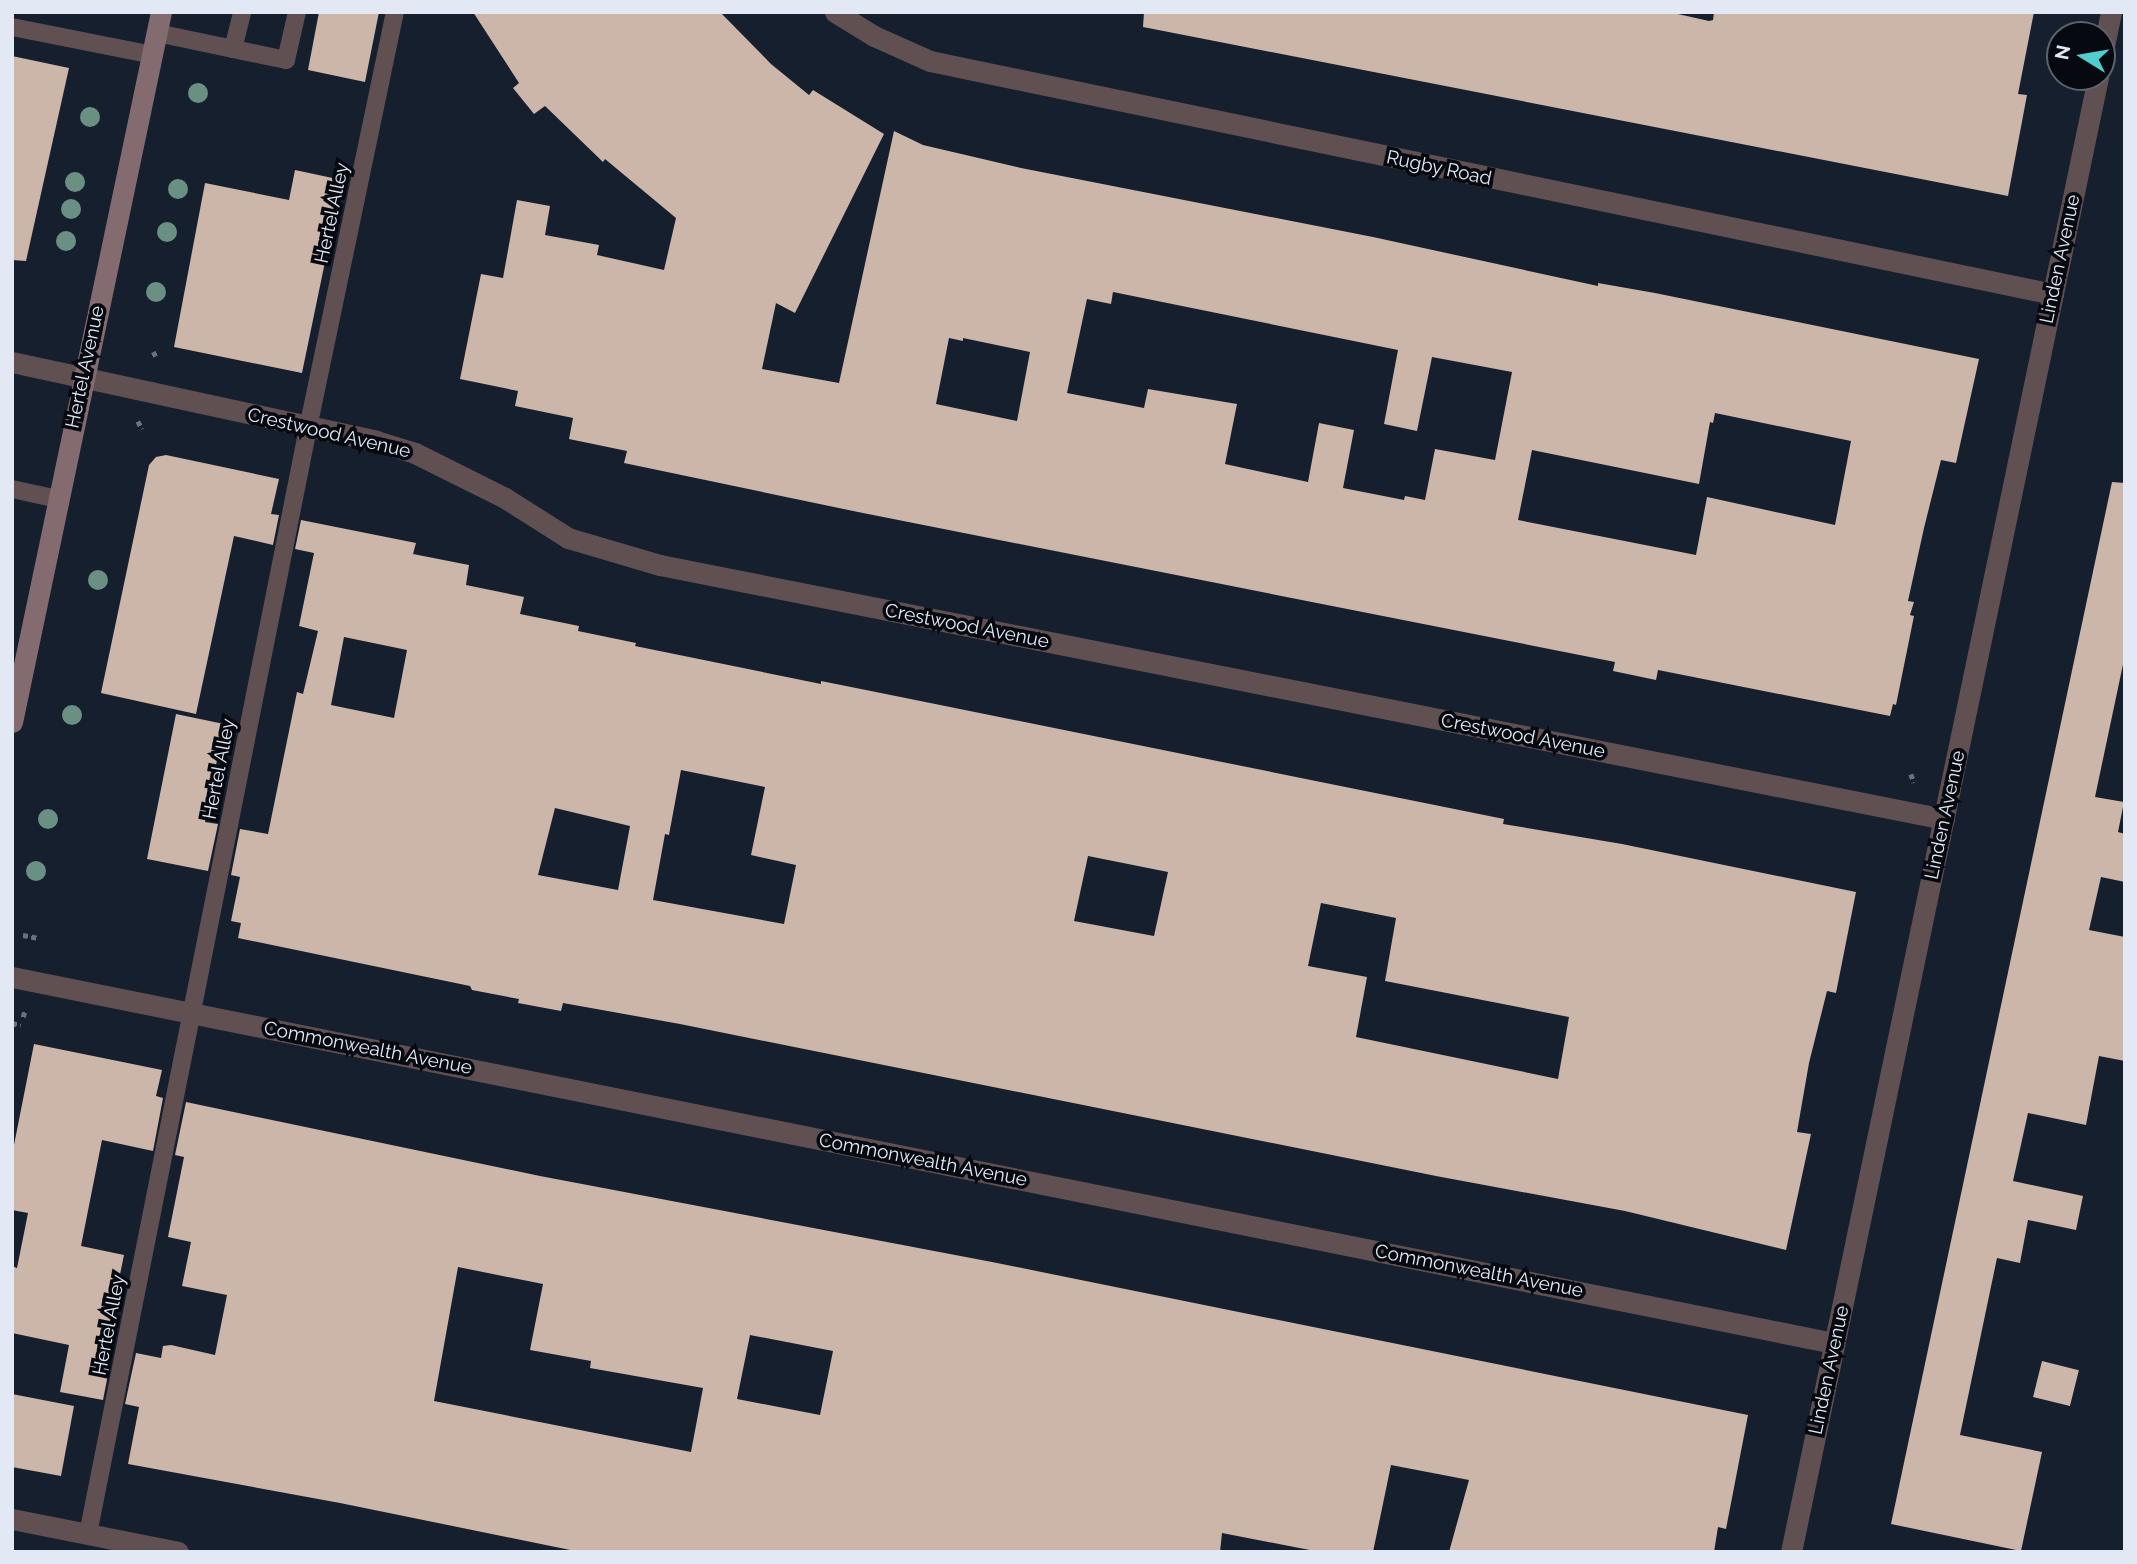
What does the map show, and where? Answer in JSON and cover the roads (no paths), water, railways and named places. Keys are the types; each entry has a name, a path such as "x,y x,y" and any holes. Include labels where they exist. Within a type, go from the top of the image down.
{"street":[{"name":"Rugby Road","path":"835,12 874,36 930,61 2053,294"},
{"name":"Hertel Avenue","path":"12,722 159,22"},
{"name":"Linden Avenue","path":"1791,1552 2095,91"},
{"name":"Crestwood Avenue","path":"12,362 415,453 505,498 568,538 660,565 1944,819"},
{"name":"Commonwealth Avenue","path":"12,977 1835,1343"},
{"path":"12,1519 178,1552"}],"lane":[{"path":"233,49 242,12"},
{"path":"159,22 233,49 286,60 297,12"},
{"name":"Hertel Alley","path":"88,1534 308,428 395,12"},
{"path":"12,27 153,55"},
{"path":"12,489 58,499"}]}
